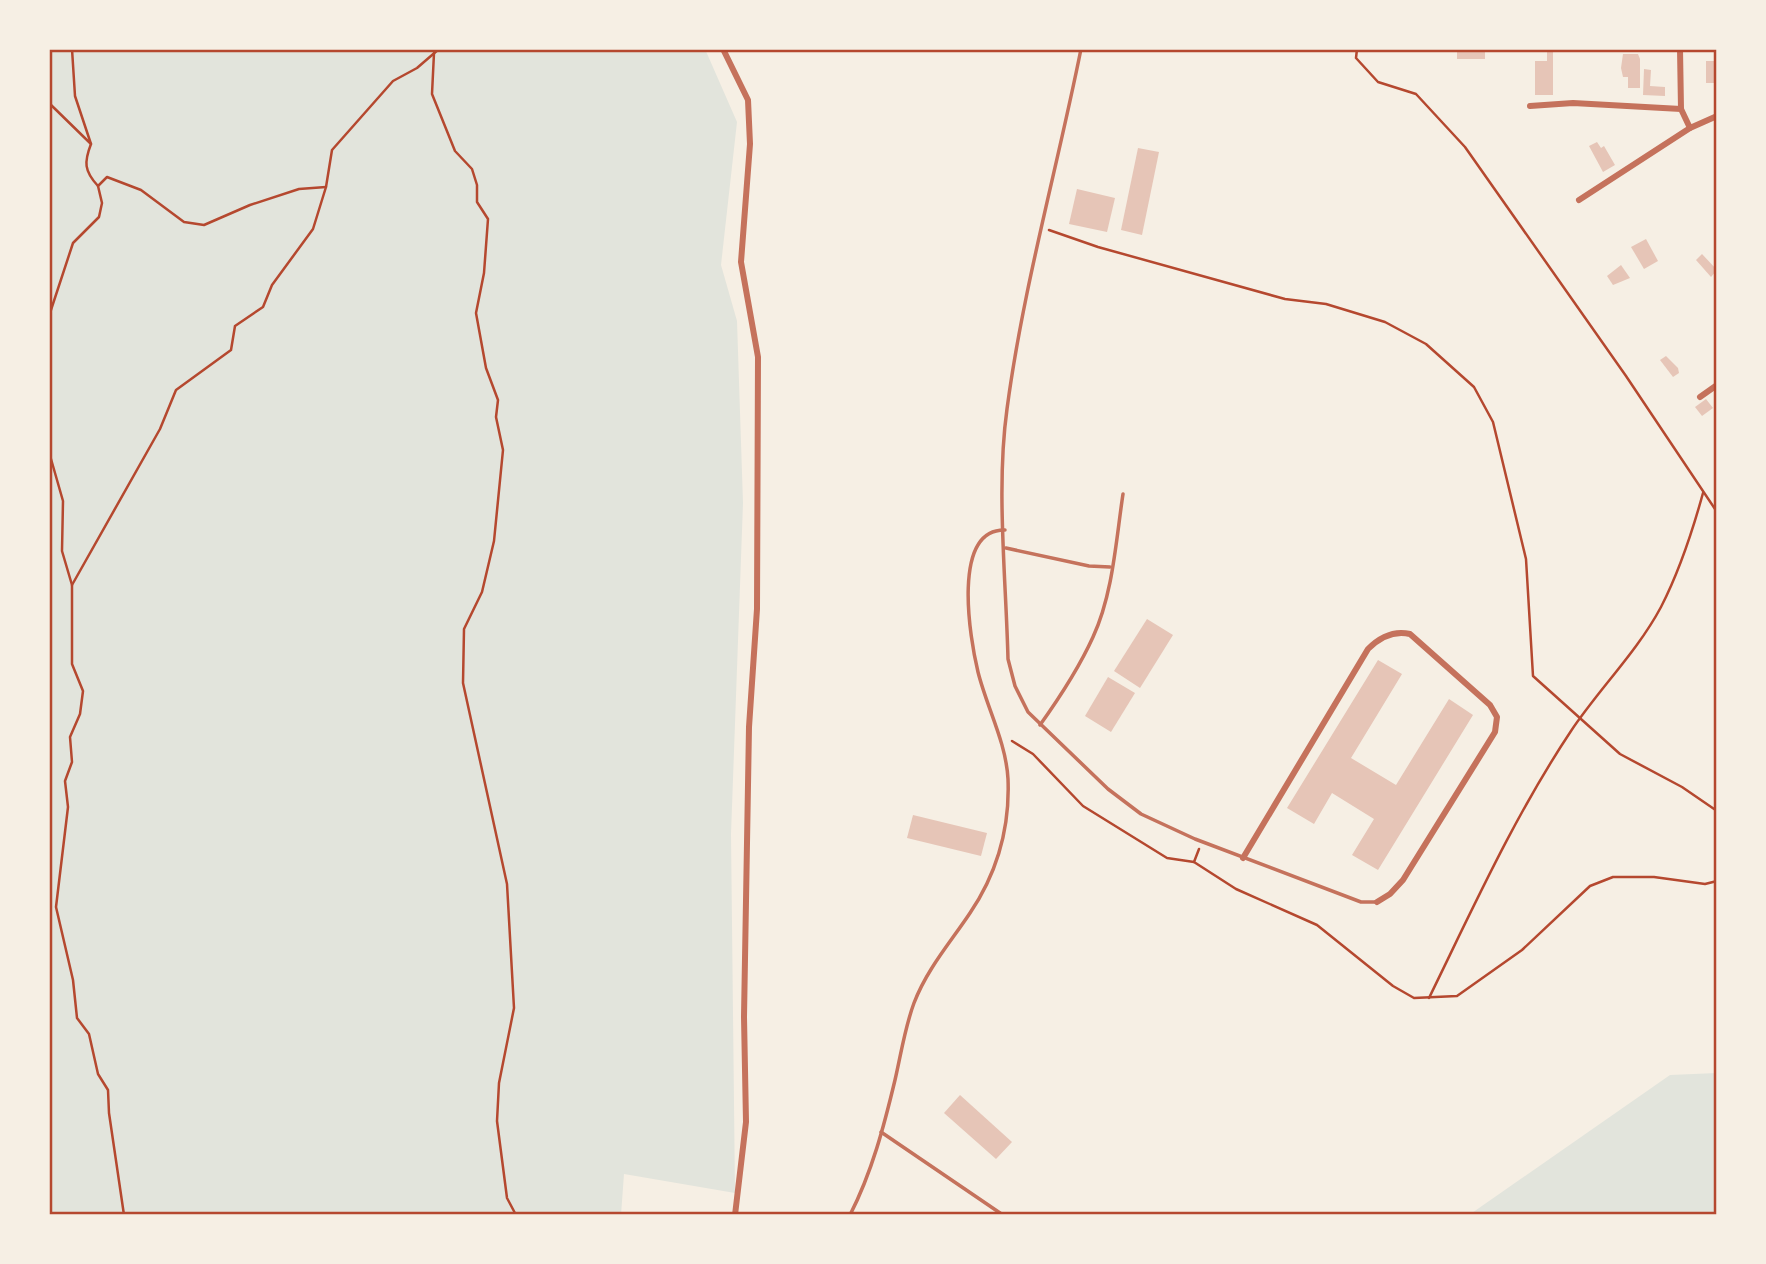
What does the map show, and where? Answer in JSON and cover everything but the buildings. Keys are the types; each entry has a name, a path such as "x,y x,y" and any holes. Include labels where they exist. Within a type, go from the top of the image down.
{"street":[{"path":"723,49 748,100 750,144 741,262 758,357 757,609 749,727 744,1004 746,1122 735,1215"},
{"path":"1681,49 1681,110 1690,128"},
{"path":"1530,106 1573,103 1681,110"},
{"path":"1579,200 1690,128 1717,116"},
{"path":"1700,397 1717,385"},
{"path":"1243,858 1368,649 1379,638 1399,632 1410,635 1490,705 1497,717 1495,732 1403,880 1390,894 1377,902"}],"lane":[{"path":"1082,49 1042,228 1006,411 1008,659 1014,685 1028,712 1040,725 1141,814 1243,858 1361,902 1377,902"},
{"path":"1040,725 1062,695 1094,636 1111,567 1123,494"},
{"path":"850,1215 863,1189 881,1132 914,1005 939,954 986,888 1004,839 1009,805 1008,774 973,646 968,582 971,559 978,542 987,534 1005,530"},
{"path":"1006,548 1089,566 1111,567"},
{"path":"881,1132 1003,1215"}],"path":[{"path":"49,316 73,243 99,217 102,203 98,186 88,175 85,159 91,144 75,96 72,49"},
{"path":"72,585 160,429 176,390 231,351 235,326 263,307 272,285 313,229 326,187 332,150 393,81 417,68 439,49"},
{"path":"1357,49 1356,58 1378,82 1416,94 1465,146 1626,376 1717,512"},
{"path":"434,53 432,94 455,151 472,170 478,186 477,202 488,219 484,273 476,313 486,368 498,400 496,417 503,450 494,541 482,592 464,629 463,683 507,884 514,1008 499,1083 497,1121 507,1198 516,1215"},
{"path":"49,103 91,144"},
{"path":"98,186 107,177 141,190 184,222 204,225 250,205 299,189 326,187"},
{"path":"1042,228 1098,247 1285,299 1326,304 1385,321 1426,344 1474,387 1493,422 1526,559 1533,676 1620,754 1682,787 1717,811"},
{"path":"49,380 49,394"},
{"path":"49,452 63,501 62,551 72,585 72,664 83,691 80,714 70,737 72,762 65,781 68,807 57,907 73,980 77,1018 89,1034 98,1074 108,1090 124,1215"},
{"path":"1429,998 1486,877 1580,719 1660,609 1686,555 1703,494"},
{"path":"1000,738 1018,742 1033,754 1083,806 1167,858 1194,862 1236,889 1317,925 1393,986 1414,998 1457,996 1522,950 1590,886 1613,877 1654,877 1705,884 1717,881"},
{"path":"1194,862 1201,842"}],"shaded area":[{"path":"49,49 705,49 737,122 721,265 737,321 743,503 731,834 735,1193 624,1174 621,1215 49,1215"},
{"path":"1717,1073 1717,1215 1469,1215 1670,1075"}]}
